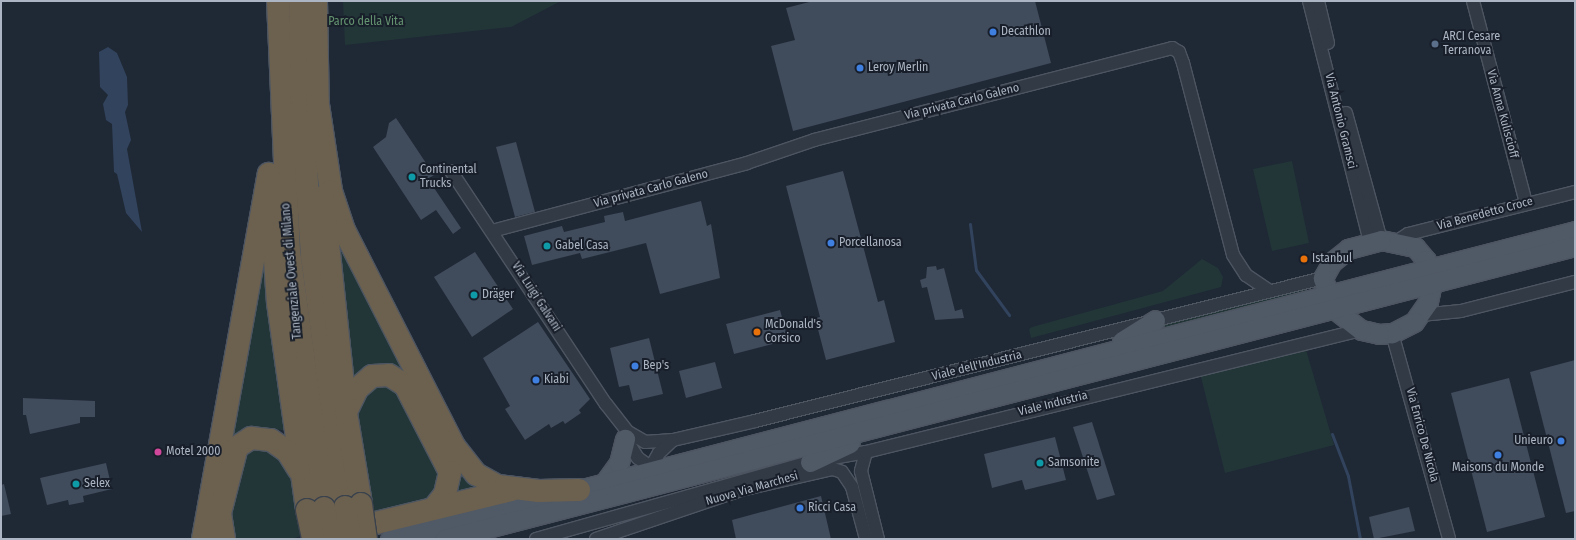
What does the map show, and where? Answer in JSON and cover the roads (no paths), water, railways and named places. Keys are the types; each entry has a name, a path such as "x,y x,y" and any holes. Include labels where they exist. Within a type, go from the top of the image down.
{"highway":[{"name":"Tangenziale Ovest di Milano","path":"278,1 277,22 291,267 328,506 350,539"},
{"name":"Tangenziale Ovest di Milano","path":"300,1 302,109 329,539"},
{"path":"316,1 317,98 324,211 346,413"},
{"path":"277,22 268,90 269,174 275,283 328,506"},
{"path":"317,98 330,191 344,230 454,446 479,476 513,490"},
{"path":"203,539 269,174"},
{"path":"312,539 328,506 346,413 357,389 372,376 389,375 405,385 450,472 445,494 434,508"},
{"path":"224,539 219,517 232,458 237,447 247,440 268,438 283,447 300,472 328,506 366,539"},
{"path":"312,539 434,508 513,490 580,490"}],"main road":[{"path":"1431,276 1575,230"},
{"path":"1383,241 1415,247 1431,276 1421,315 1406,327 1392,333 1361,330 1328,294 1340,254 1383,241"},
{"path":"390,539 580,490 650,469 1328,294 1431,276 1575,246"},
{"path":"445,539 889,424 1328,294"},
{"path":"1108,351 1155,320"},
{"path":"810,462 889,424"},
{"path":"605,482 619,463 623,431"}],"street":[{"name":"Via Antonio Gramsci","path":"1309,1 1383,241"},
{"name":"Via Antonio Gramsci","path":"1318,1 1383,241"},
{"name":"Via Anna Kuliscioff","path":"1473,1 1526,203"},
{"name":"Via privata Carlo Galeno","path":"492,231 747,164 814,140 1156,50 1176,49 1183,63 1233,255 1246,275 1275,289"},
{"name":"Via Luigi Galvani","path":"451,171 623,431 650,469"},
{"name":"Via Benedetto Croce","path":"1383,241 1526,203 1575,192"},
{"path":"1421,315 1461,311 1575,282"},
{"path":"1275,289 1328,294"},
{"name":"Viale dell'Industria","path":"673,440 1275,289"},
{"name":"Viale Industria","path":"536,539 810,462 866,452 1295,344 1361,330"},
{"name":"Via Enrico De Nicola","path":"1392,333 1449,539"},
{"name":"Via Luigi Galvani","path":"623,431 639,440 673,440"},
{"path":"673,440 659,453 650,469 676,479"},
{"path":"866,452 861,471 878,539"},
{"path":"832,457 848,468 852,487"},
{"name":"Nuova Via Marchesi","path":"596,539 741,490 822,470 839,470 852,487 866,539"}],"water":[{"path":"108,47 117,53 127,77 128,105 125,112 131,140 127,149 142,232 126,213 117,174 114,172 112,124 106,120 103,104 108,95 100,87 99,52"}],"waterway":[{"path":"970,224 976,270 1009,315"},
{"path":"1332,434 1348,476 1360,539"}],"place":[{"name":"Decathlon","path":"993,32"},
{"name":"ARCI Cesare Terranova","path":"1435,44"},
{"name":"Leroy Merlin","path":"860,68"},
{"name":"Continental Trucks","path":"412,177"},
{"name":"Porcellanosa","path":"831,243"},
{"name":"Gabel Casa","path":"547,246"},
{"name":"Istanbul","path":"1304,259"},
{"name":"Dräger","path":"474,295"},
{"name":"McDonald's Corsico","path":"757,332"},
{"name":"Bep's","path":"635,366"},
{"name":"Kiabi","path":"536,380"},
{"name":"Unieuro","path":"1561,441"},
{"name":"Motel 2000","path":"158,452"},
{"name":"Maisons du Monde","path":"1498,455"},
{"name":"Samsonite","path":"1040,463"},
{"name":"Selex","path":"76,484"},
{"name":"Ricci Casa","path":"800,508"}],"park label":[{"name":"Parco della Vita","path":"366,22"}]}
